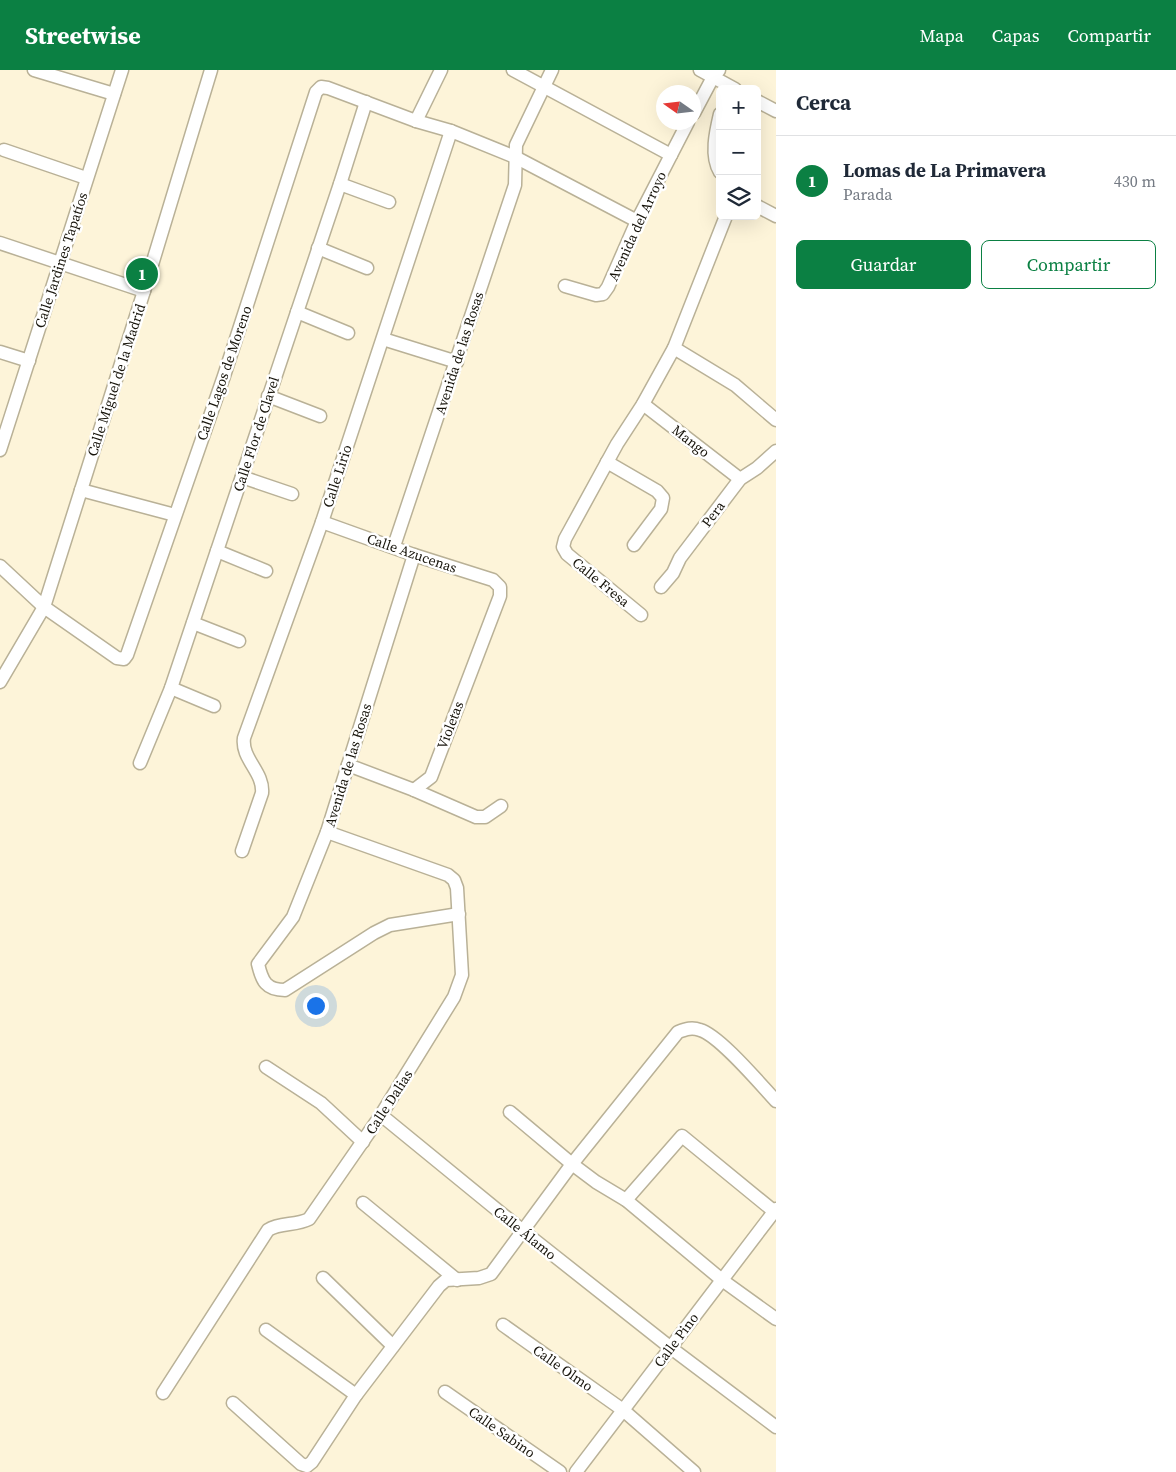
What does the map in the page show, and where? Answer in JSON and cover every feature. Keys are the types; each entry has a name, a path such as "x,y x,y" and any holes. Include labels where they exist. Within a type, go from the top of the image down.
{"street":[{"path":"34,70 114,94"},
{"name":"Calle Jardines Tapatíos","path":"0,450 122,70"},
{"name":"Calle Miguel de la Madrid","path":"0,682 44,607 144,291 211,70"},
{"path":"416,121 440,70"},
{"path":"513,70 671,155"},
{"name":"Avenida de las Rosas","path":"394,546 515,185 516,145 552,70"},
{"path":"700,70 716,74 727,85"},
{"path":"701,101 716,74"},
{"name":"Calle Lagos de Moreno","path":"44,607 118,658 124,659 127,655 220,385 316,92 321,87 328,88 366,102"},
{"path":"366,102 416,121 451,131 515,158 637,221"},
{"name":"Calle Flor de Clavel","path":"140,763 171,688 366,102"},
{"path":"761,103 776,111"},
{"name":"Avenida del Arroyo","path":"564,286 596,295 603,294 637,221 684,130"},
{"name":"Calle Lirio","path":"242,851 262,793 263,784 243,747 244,738 322,522 451,131"},
{"path":"716,132 716,158"},
{"path":"4,150 86,178"},
{"path":"340,184 389,202"},
{"path":"761,208 776,216"},
{"path":"634,545 661,509 663,498 657,491 607,462 643,404 674,348 724,220"},
{"path":"0,243 144,291"},
{"path":"318,248 367,268"},
{"path":"297,312 348,333"},
{"path":"382,339 456,362"},
{"path":"674,348 734,385 776,420"},
{"path":"0,352 29,361"},
{"path":"268,396 320,416"},
{"name":"Mango","path":"643,404 740,479"},
{"name":"Pera","path":"661,587 673,573 680,558 740,479 757,468 776,451"},
{"name":"Calle Fresa","path":"607,462 563,547 567,554 641,615"},
{"path":"242,476 292,494"},
{"path":"81,490 175,515"},
{"name":"Calle Azucenas","path":"322,522 493,580 500,587"},
{"path":"217,551 266,571"},
{"name":"Avenida de las Rosas","path":"414,554 327,832 293,917 258,964 261,976 269,987 285,990 374,933 390,926 459,914"},
{"path":"0,566 44,607"},
{"name":"Violetas","path":"414,790 431,777 500,596 500,587"},
{"path":"193,623 239,640"},
{"path":"171,688 214,706"},
{"path":"348,765 414,790 476,817 486,817 501,806"},
{"name":"Calle Dalias","path":"163,1393 268,1230 274,1226 304,1222 309,1219 382,1115 454,997 462,975 457,888 454,880 448,874 327,832"},
{"path":"233,1403 301,1464 307,1466 312,1462 356,1395 439,1286 446,1280 479,1278 491,1274 572,1164 678,1032 689,1028 702,1030 720,1043 776,1101"},
{"path":"266,1067 321,1103 363,1142"},
{"path":"510,1112 572,1164 596,1182 626,1200 722,1280 776,1319"},
{"name":"Calle Álamo","path":"382,1115 523,1231 671,1348 776,1427"},
{"path":"626,1200 682,1136 775,1211"},
{"path":"363,1203 457,1280"},
{"name":"Calle Pino","path":"576,1472 775,1211"},
{"path":"323,1278 393,1346"},
{"name":"Calle Olmo","path":"503,1325 623,1410 694,1472"},
{"path":"266,1330 356,1395"},
{"name":"Calle Sabino","path":"445,1392 560,1472"}],"place":[{"name":"Lomas de La Primavera","path":"142,274"}]}
